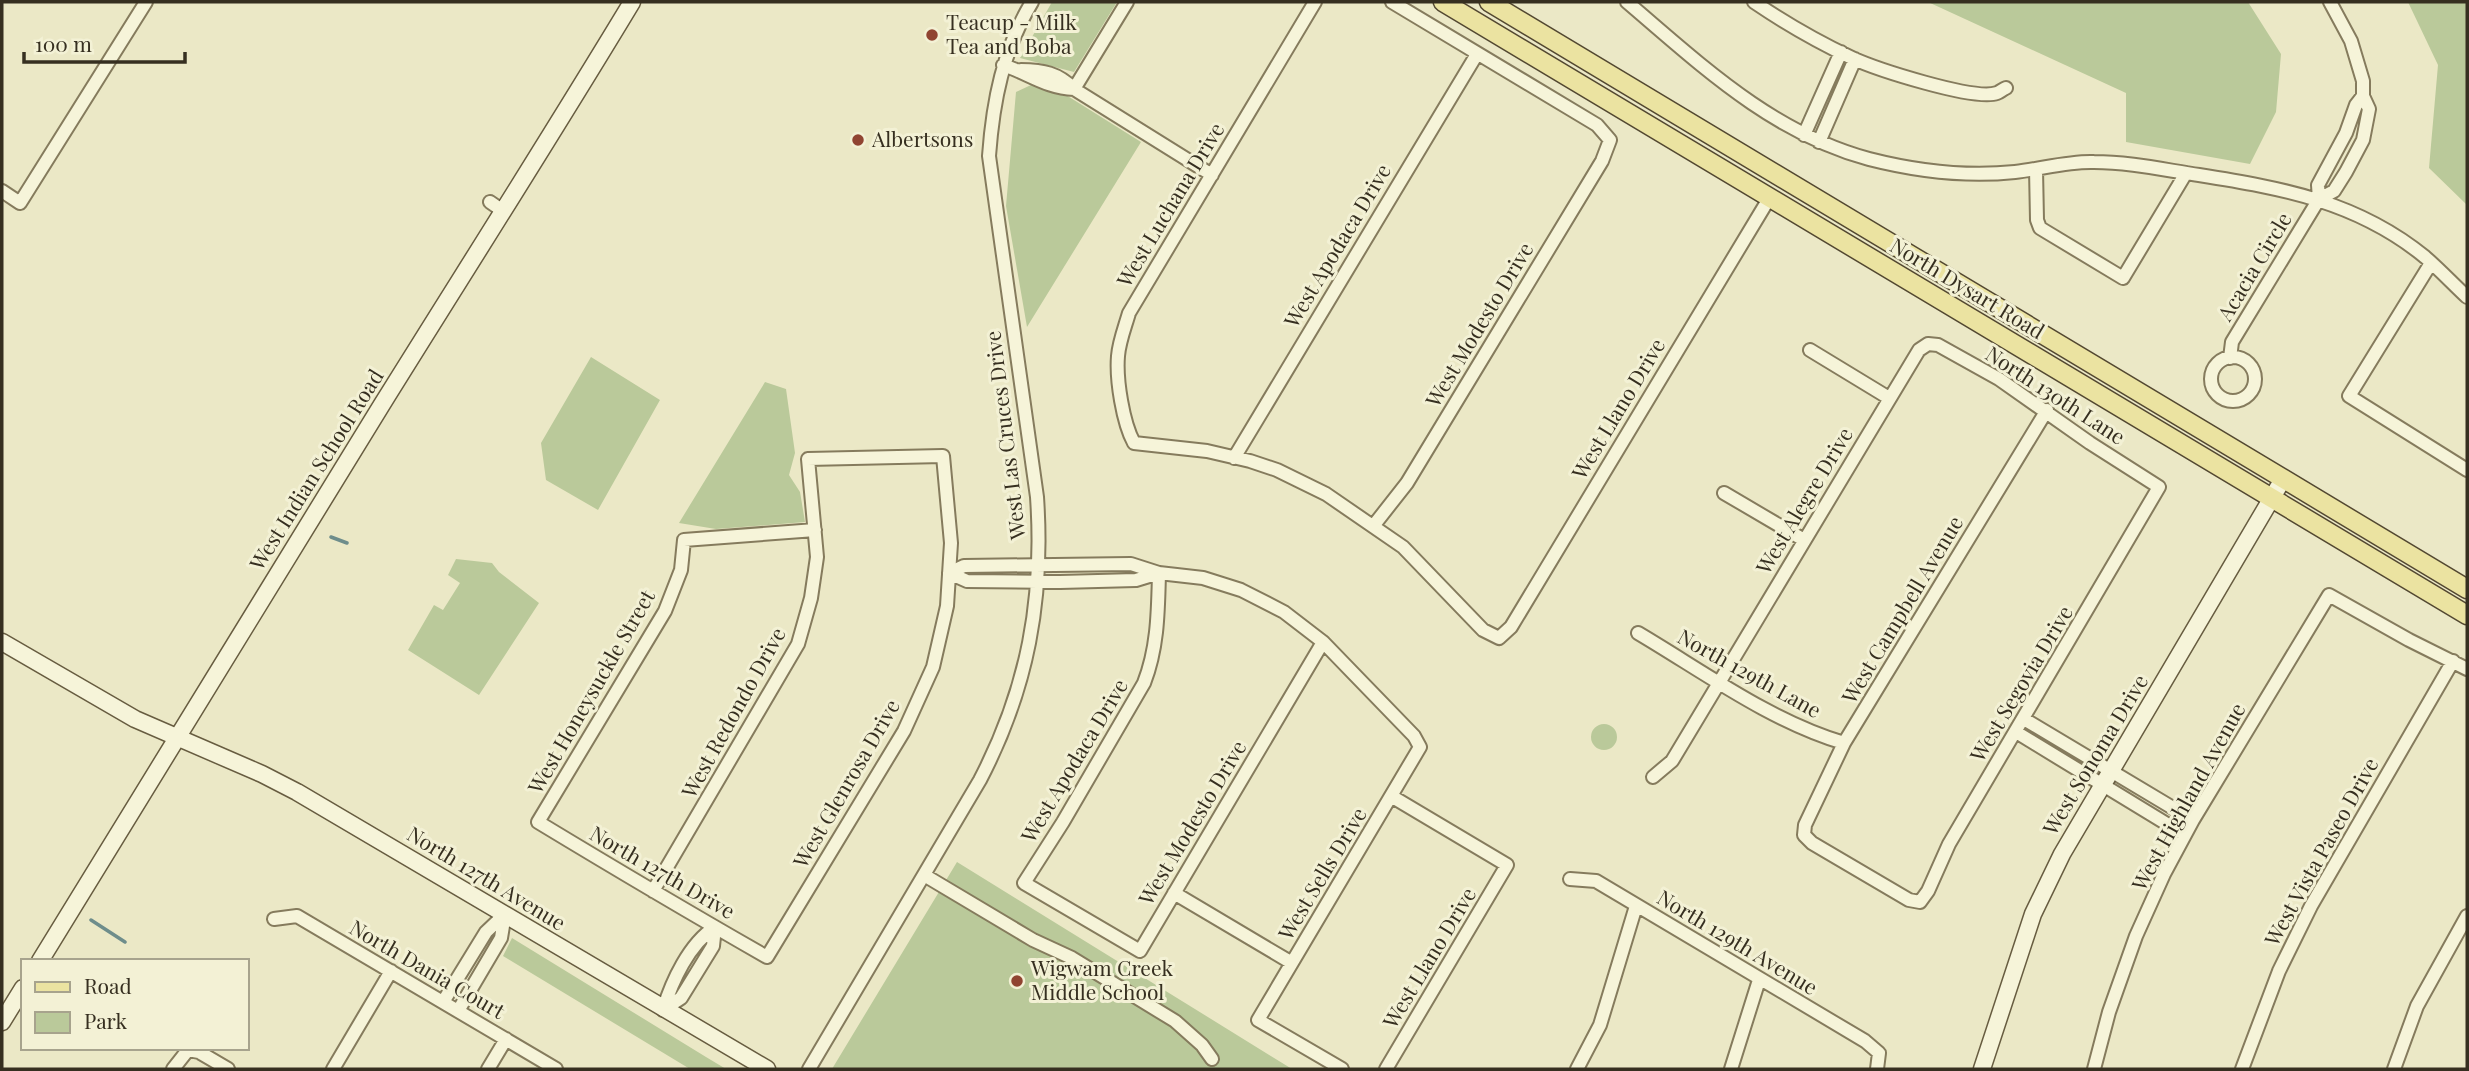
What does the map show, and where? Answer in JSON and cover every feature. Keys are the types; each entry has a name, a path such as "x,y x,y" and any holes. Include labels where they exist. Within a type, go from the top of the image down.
{"main road":[{"name":"North Dysart Road","path":"1443,2 2467,615"},
{"name":"North Dysart Road","path":"1489,2 2467,589"}],"street":[{"path":"2,191 20,203 146,2"},
{"name":"West Indian School Road","path":"41,959 496,206 564,116 632,2"},
{"name":"West Las Cruces Drive","path":"809,1069 986,769 1014,704 1027,656 1038,582 1039,529 1035,476 989,156 991,126 1003,65 1009,46 1032,2"},
{"path":"1074,89 1127,2"},
{"name":"West Luchana Drive","path":"1234,458 1208,451 1134,443 1121,403 1118,356 1129,313 1315,2"},
{"path":"1392,2 1477,54"},
{"path":"1627,2 1748,102 1819,142 1867,158 1940,172 1994,174 2094,162 2262,185 2319,199 2371,222 2413,248 2467,297"},
{"path":"1754,2 1808,35 1855,59 1935,86 1984,94 1996,94 2006,88"},
{"path":"2319,199 2334,191 2362,139 2369,110 2363,96 2362,81 2351,41 2330,2"},
{"path":"1804,135 1841,52"},
{"name":"West Modesto Drive","path":"1374,525 1408,483 1602,161 1611,140 1597,125 1477,54"},
{"name":"West Apodaca Drive","path":"1234,458 1477,54"},
{"path":"1819,142 1855,59"},
{"path":"1003,65 1021,70 1035,81 1063,78 1074,89 1212,175"},
{"path":"2319,199 2318,185 2346,133 2356,105 2363,96"},
{"path":"2036,169 2037,220 2040,228 2123,278 2186,173"},
{"name":"West Llano Drive","path":"1374,525 1403,547 1483,631 1499,638 1511,627 1770,197"},
{"name":"Acacia Circle","path":"2230,358 2232,342 2319,199"},
{"path":"2431,263 2349,396 2467,470"},
{"name":"West Alegre Drive","path":"1653,777 1672,761 1889,398 1919,351 1928,344"},
{"name":"North 130th Lane","path":"1928,344 1938,345 1999,379 2047,410 2090,443 2159,487"},
{"path":"1810,350 1889,398"},
{"name":"West Campbell Avenue","path":"1804,835 1805,825 1844,743 2047,410"},
{"name":"West Redondo Drive","path":"653,891 798,644 811,598 817,557 808,459 943,456"},
{"name":"West Glenrosa Drive","path":"767,957 904,731 933,667 947,606 951,543 943,456"},
{"path":"1234,458 1277,470 1326,494 1374,525"},
{"name":"West Sonoma Drive","path":"1982,1069 2033,914 2062,853 2283,479"},
{"name":"West Segovia Drive","path":"1804,835 1812,843 1909,900 1920,902 1928,891 1949,845 2159,487"},
{"path":"1724,492 1804,540"},
{"name":"West Honeysuckle Street","path":"538,822 665,611 681,570 684,540 816,530"},
{"path":"949,573 964,566 1131,564 1159,573 1203,578 1241,590 1284,612 1323,642"},
{"path":"949,573 967,581 1038,582 1136,580 1159,573"},
{"name":"West Apodaca Drive","path":"1139,951 1024,883 1063,822 1151,667 1157,631 1159,573"},
{"name":"West Highland Avenue","path":"2094,1069 2109,1013 2136,936 2164,874 2193,820 2329,595 2409,640 2453,661"},
{"name":"North 129th Lane","path":"1638,633 1783,719 1816,735 1844,743"},
{"name":"North 127th Avenue","path":"2,642 135,719 286,786 767,1069"},
{"name":"West Modesto Drive","path":"1139,951 1323,642"},
{"name":"West Sells Drive","path":"1323,642 1414,736 1420,747 1258,1020 1342,1069"},
{"path":"2453,661 2467,669"},
{"name":"West Vista Paseo Drive","path":"2242,1069 2279,971 2311,906 2453,661"},
{"path":"2024,719 2185,835"},
{"path":"2016,732 2193,820"},
{"name":"West Llano Drive","path":"1386,1069 1507,866 1391,796"},
{"name":"North 127th Drive","path":"538,822 767,957"},
{"path":"924,875 1033,940 1072,958 1175,1020 1202,1045 1212,1059"},
{"name":"North 129th Avenue","path":"1570,879 1595,881 1865,1041 1880,1053 1877,1069"},
{"path":"1174,893 1292,963"},
{"path":"1577,1069 1600,1025 1636,906"},
{"path":"443,1002 486,932 505,914"},
{"path":"458,1011 501,938 505,914"},
{"name":"North Dania Court","path":"274,919 297,916 556,1069"},
{"path":"2394,1069 2417,1006 2467,916"},
{"path":"663,1010 681,998 713,946 715,927"},
{"path":"333,1069 391,971"},
{"path":"1731,1069 1759,979"},
{"path":"2,1022 21,991"},
{"path":"488,1069 506,1039"},
{"path":"173,1069 188,1050 199,1052 228,1069"}],"green space":[{"path":"1052,2 1117,2 1074,72 1020,58"},
{"path":"1928,2 2248,2 2281,54 2276,112 2250,164 2126,142 2126,93"},
{"path":"2408,2 2467,2 2467,205 2429,168 2438,65"},
{"path":"1031,85 1066,95 1141,142 1027,327 1006,206 1016,92"},
{"path":"591,357 660,400 598,510 546,480 541,443"},
{"path":"765,382 786,389 795,453 789,475 800,492 805,522 716,529 679,523"},
{"path":"456,559 492,563 499,572 539,603 479,695 408,650 434,605 443,610 460,583 448,575"},
{"path":"1604,724 1613,728 1617,737 1613,746 1604,750 1595,746 1591,737 1595,728"},
{"name":"Wigwam Creek Middle School","path":"957,862 1292,1069 832,1069"},
{"path":"512,938 726,1069 690,1069 503,956"}],"waterway":[{"path":"331,537 347,543"},
{"path":"91,920 125,942"}],"place":[{"name":"Teacup - Milk Tea and Boba","path":"932,35"},
{"name":"Albertsons","path":"858,140"},
{"name":"Wigwam Creek Middle School","path":"1017,981"}]}
